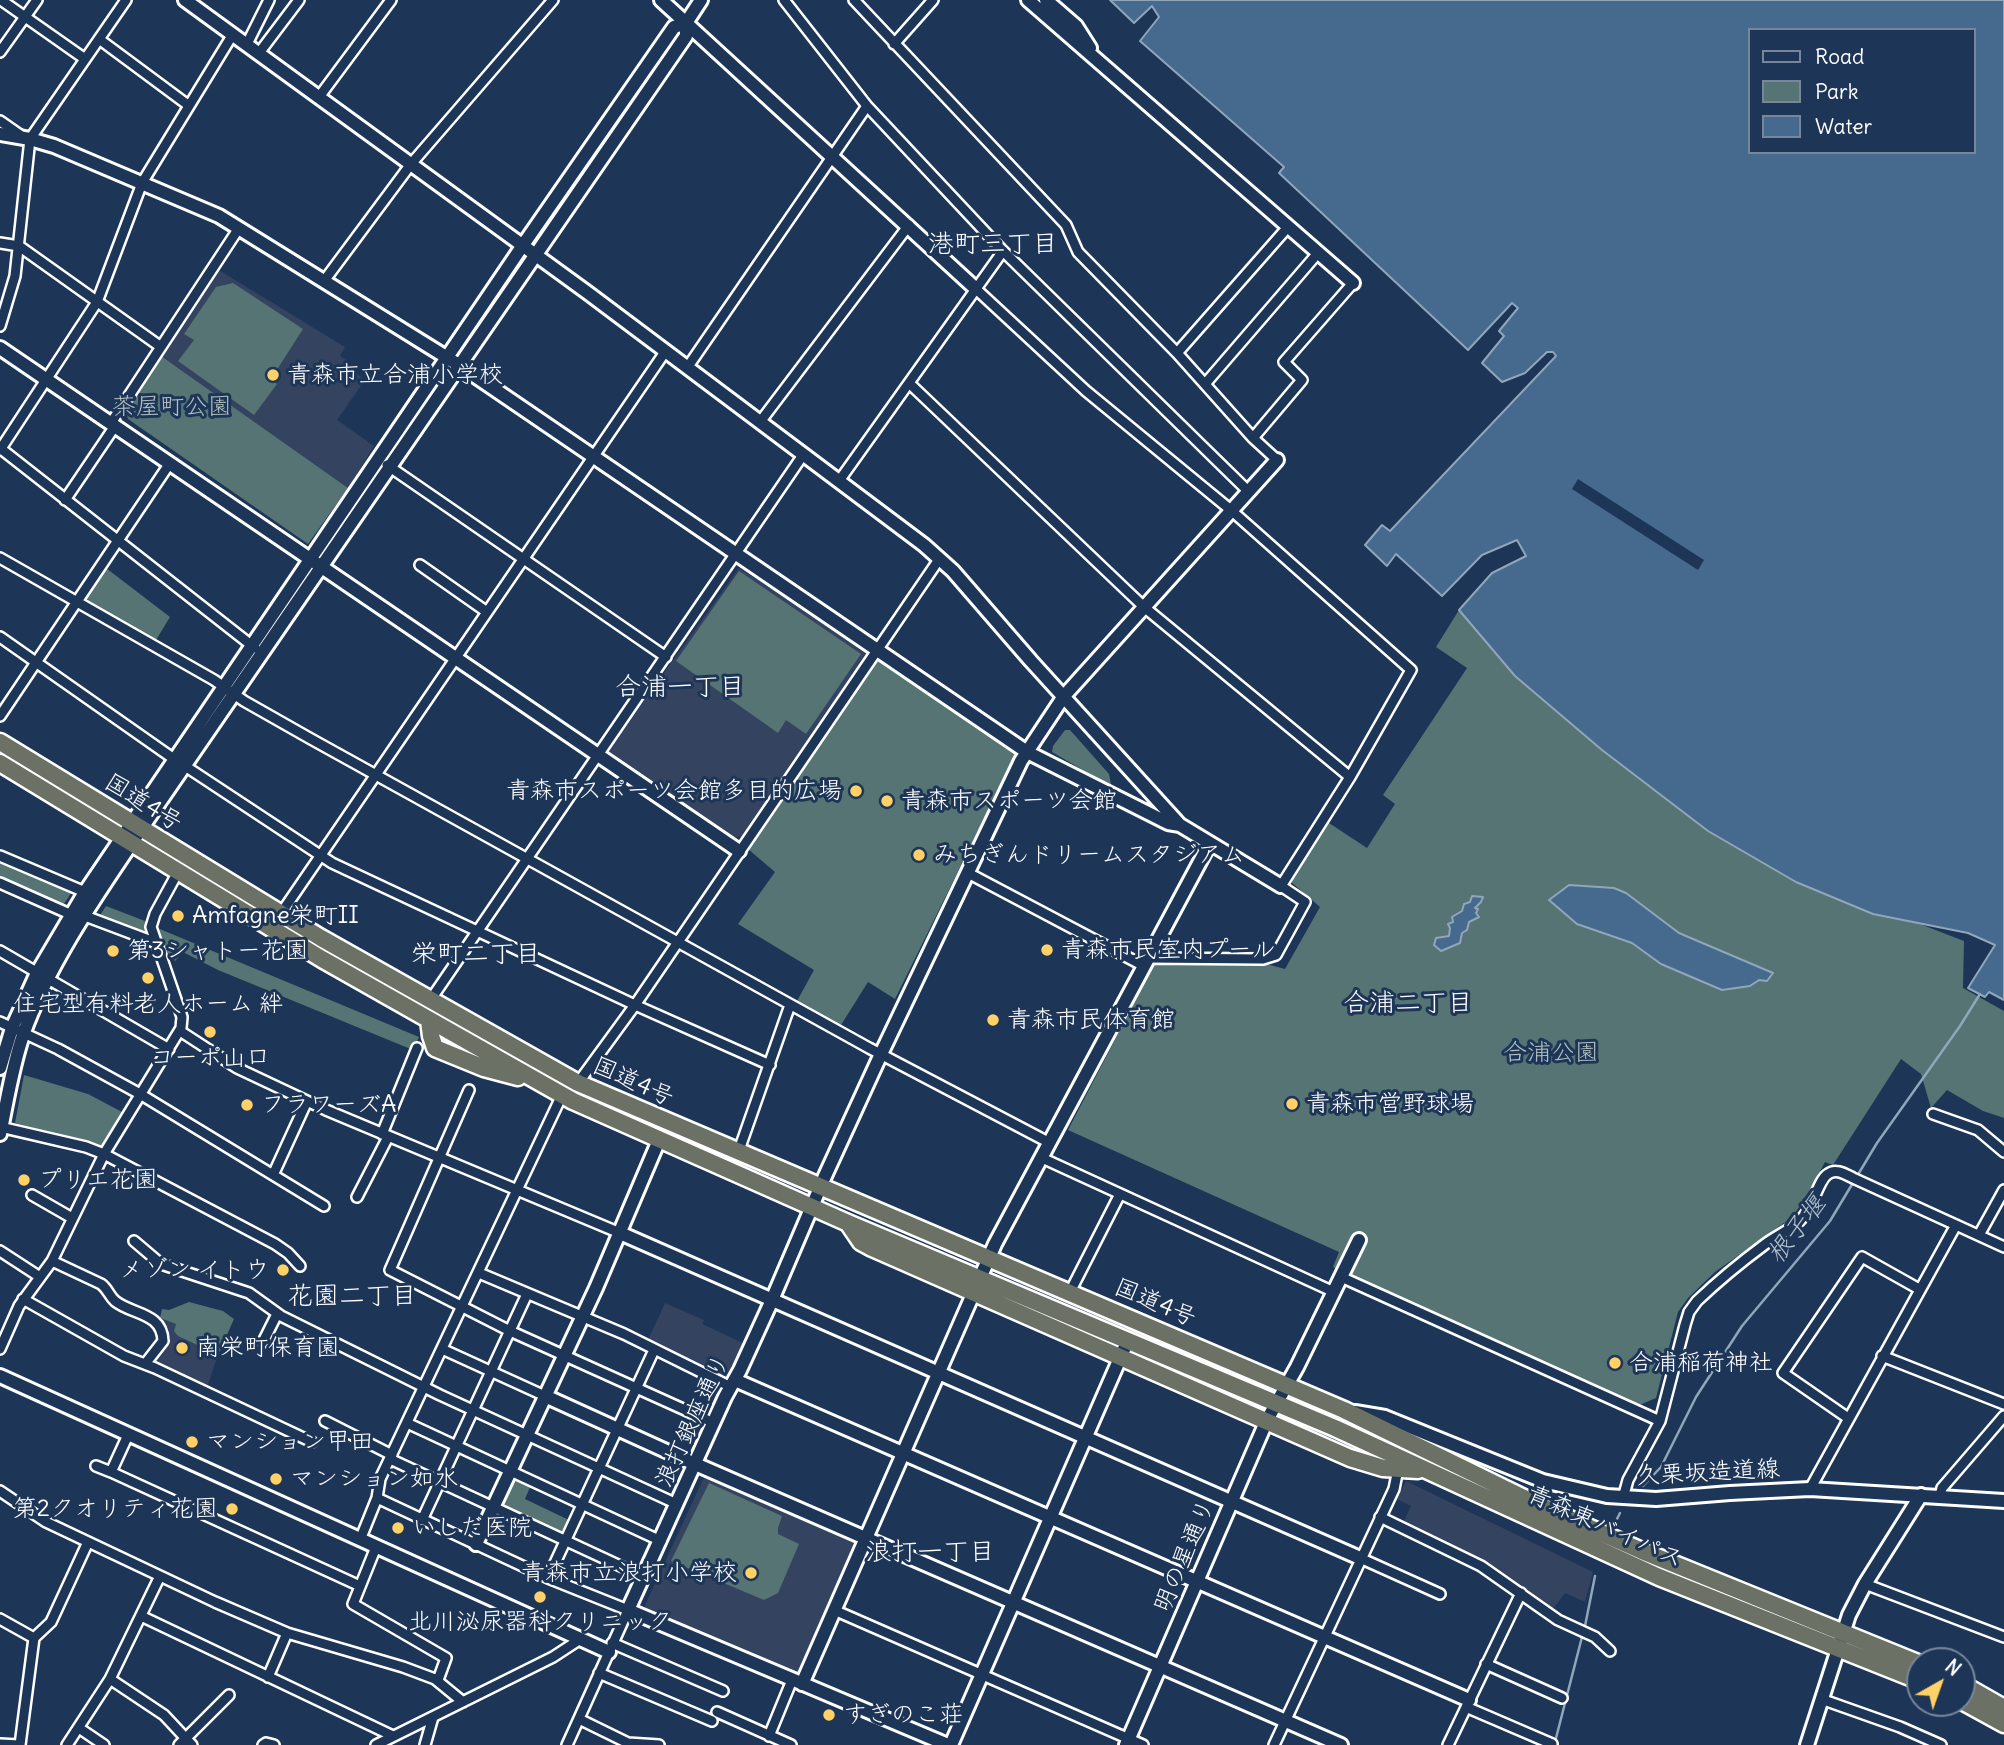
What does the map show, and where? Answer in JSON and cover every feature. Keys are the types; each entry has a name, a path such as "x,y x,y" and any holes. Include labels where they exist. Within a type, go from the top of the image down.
{"highway":[{"name":"国道4号","path":"1,745 132,833 178,872 271,929 562,1095 848,1223 1277,1402"},
{"name":"国道4号","path":"0,763 132,833 187,857 430,1001 578,1083 1287,1385"},
{"path":"848,1223 865,1245 1368,1465 1428,1471"},
{"name":"青森東バイパス","path":"1287,1385 1630,1546 1906,1658"},
{"name":"青森東バイパス","path":"1277,1402 1659,1577 1906,1676"},
{"path":"1976,1692 2004,1708"},
{"path":"1976,1708 2004,1724"}],"street":[{"path":"1,0 85,59"},
{"path":"0,52 37,0"},
{"path":"0,326 12,291 19,246 27,139 126,0"},
{"path":"185,0 534,253 940,558 1181,825 1305,902 1276,955 1267,958 1146,962 968,873"},
{"path":"247,44 269,0"},
{"path":"259,53 299,0"},
{"path":"319,97 391,0"},
{"path":"324,281 411,164 553,0"},
{"path":"661,0 909,225 1086,391 1232,510 1411,670 1350,777 1281,886"},
{"path":"0,1068 12,1028 85,892 132,833 454,361 534,253 685,36 686,23 701,0"},
{"path":"784,0 867,106 1003,251 1248,491"},
{"path":"854,0 1066,225 1073,243 1085,259 1177,353 1253,438 1277,460"},
{"path":"894,44 933,0"},
{"path":"1028,0 1353,283 1284,362 1302,380 1253,438"},
{"path":"1046,0 1076,26 1100,63"},
{"path":"454,361 523,245 674,27 686,23"},
{"path":"233,34 142,183 97,302 0,449 258,650"},
{"path":"99,39 188,105"},
{"path":"687,368 867,106"},
{"path":"0,121 27,139"},
{"path":"0,134 27,139 142,183 205,209 239,228 454,361 1027,752 1168,824 1181,825"},
{"path":"760,422 909,225"},
{"path":"1177,353 1288,227"},
{"path":"65,500 239,228"},
{"path":"0,243 19,246 161,347"},
{"path":"839,481 1003,251"},
{"path":"1205,384 1318,253"},
{"path":"0,348 739,851"},
{"path":"271,929 665,352"},
{"path":"909,383 1144,607 1350,777"},
{"path":"424,1017 430,1001 526,858 803,455"},
{"name":"浪打銀座通り","path":"567,1745 772,1300 881,1054 1021,761 1064,696 1277,460"},
{"path":"0,716 170,463"},
{"path":"385,463 666,657"},
{"path":"0,558 376,775 881,1054 1050,1143"},
{"path":"578,1083 635,1005 940,558"},
{"path":"420,565 488,612"},
{"path":"0,637 320,857 635,1005 770,1065"},
{"path":"42,976 85,916 132,833"},
{"path":"769,1735 834,1610 988,1258 1210,843"},
{"path":"0,856 85,892"},
{"path":"0,1349 23,1299 52,1261 104,1154 180,1031 181,1017 154,942 151,923 187,857"},
{"path":"0,883 72,915"},
{"path":"85,916 154,942"},
{"path":"0,951 169,1049"},
{"path":"738,1153 790,1004"},
{"path":"12,1028 58,1049 140,1094 324,1206"},
{"path":"12,1028 11,1079 0,1130 86,1147 104,1154 275,1244 300,1266"},
{"path":"180,1031 237,1068 307,1101 620,1233 1440,1594"},
{"path":"357,1197 385,1135 417,1048"},
{"path":"469,1090 389,1268 510,1331 714,1423"},
{"path":"360,1540 377,1498 380,1479 562,1095"},
{"path":"272,1175 307,1101"},
{"path":"1933,1114 1978,1130 2004,1152"},
{"path":"476,1544 582,1317 659,1140"},
{"path":"1042,1158 1334,1292"},
{"path":"1623,1498 1628,1480 1660,1421 1689,1312 1697,1301 1763,1246 1794,1227 1804,1217 1823,1178 1830,1172 1838,1171 1857,1179 2004,1247"},
{"path":"1979,1235 2004,1190"},
{"path":"1070,1292 1120,1194"},
{"path":"32,1195 72,1217"},
{"path":"1810,1489 1956,1225"},
{"name":"明の星通り","path":"1127,1742 1267,1420 1359,1240"},
{"path":"134,1241 161,1264 243,1290 277,1314 424,1387 677,1504"},
{"path":"0,1251 40,1277"},
{"path":"1848,1418 1783,1373 1863,1257 1919,1289"},
{"path":"52,1261 101,1284 115,1301 153,1320 162,1333 163,1341 145,1364"},
{"path":"479,1273 1324,1636 1552,1744"},
{"path":"1341,1277 1660,1421"},
{"path":"422,1520 527,1294"},
{"path":"23,1299 117,1353 312,1442"},
{"path":"263,1342 277,1314"},
{"path":"377,1498 548,1578 950,1745 1128,1340"},
{"path":"442,1349 696,1464 1341,1745"},
{"path":"548,1578 654,1350"},
{"path":"1882,1356 2004,1405"},
{"path":"0,1376 579,1640 610,1648 723,1691"},
{"name":"久栗坂造道線","path":"1344,1410 1385,1417 1543,1481 1623,1498 1656,1499 1810,1489 2004,1502"},
{"path":"1940,1496 1942,1488 2004,1416"},
{"path":"325,1422 440,1482 644,1577"},
{"path":"407,1423 661,1541"},
{"path":"111,1472 128,1435"},
{"path":"96,1465 360,1586"},
{"path":"1274,1745 1395,1485 1398,1469"},
{"path":"0,1491 38,1519 160,1576 287,1633 392,1663 438,1680 463,1702"},
{"path":"1807,1745 1842,1631 1865,1584 1921,1495"},
{"path":"1380,1517 1481,1566 1558,1620 1584,1632 1610,1651"},
{"path":"0,1744 20,1745 34,1638 51,1622 89,1542"},
{"path":"376,1548 354,1606 446,1658 438,1680"},
{"path":"68,1745 110,1679 160,1576"},
{"path":"1865,1584 2004,1637"},
{"path":"1448,1745 1521,1594"},
{"path":"834,1610 1127,1742 1143,1745"},
{"path":"141,1616 393,1736"},
{"path":"0,1619 34,1638"},
{"path":"268,1677 287,1633"},
{"path":"376,1745 553,1657 579,1640"},
{"path":"1486,1664 1562,1698"},
{"path":"599,1673 791,1745"},
{"path":"110,1679 154,1708 189,1741"},
{"path":"179,1745 189,1741 229,1695"},
{"path":"1821,1699 1900,1727 1941,1745"},
{"path":"425,1745 433,1717"},
{"path":"579,1719 628,1743 659,1745"},
{"path":"79,1728 104,1745"},
{"path":"263,1745 274,1745"}],"shaded area":[{"name":"青森市立合浦小学校","path":"217,269 345,347 340,356 349,362 351,370 365,380 337,420 374,446 348,488 161,356"},
{"path":"739,568 869,652 743,836 733,838 606,754"},
{"path":"665,1303 704,1320 702,1324 743,1343 724,1381 648,1340"},
{"name":"南栄町保育園","path":"160,1318 176,1324 178,1336 218,1355 206,1390 149,1361 168,1340 159,1323"},
{"name":"青森市立浪打小学校","path":"705,1475 856,1541 797,1674 646,1609 645,1605"},
{"path":"1406,1481 1593,1572 1585,1602 1565,1593 1552,1610 1497,1572 1403,1523 1411,1506 1397,1499"}],"green space":[{"path":"233,283 303,329 271,379 277,384 254,415 178,361 194,340 184,334 216,287"},
{"name":"茶屋町公園","path":"161,356 348,488 308,544 128,419 125,409"},
{"path":"106,568 170,617 156,640 88,601 86,597"},
{"path":"739,571 861,654 806,734 786,720 778,733 676,661"},
{"name":"合浦公園","path":"1459,610 1515,676 1602,750 1708,831 1796,882 1873,914 1920,924 1964,941 1963,988 2004,1011 2004,1118 1983,1111 1947,1090 1931,1108 1921,1074 1901,1059 1833,1165 1825,1162 1806,1198 1791,1218 1715,1272 1688,1298 1678,1312 1656,1398 1635,1407 1333,1267 1339,1252 1068,1130 1154,965 1161,962 1270,965 1285,969 1320,907 1291,882 1329,823 1367,848 1395,804 1383,795 1467,668 1436,647"},
{"name":"青森市スポーツ会館","path":"876,661 882,661 1017,752 895,999 868,982 841,1025 797,1001 814,970 738,924 775,872 748,849"},
{"path":"1065,730 1070,730 1109,774 1111,784 1052,752 1053,746"},
{"path":"0,860 73,890 62,907 0,879"},
{"path":"106,906 145,921 149,938 97,920"},
{"path":"155,927 419,1037 413,1050 218,970 183,952 175,961 163,953"},
{"path":"24,1075 88,1094 124,1113 100,1148 15,1123"},
{"path":"189,1302 223,1311 234,1319 218,1355 178,1336 174,1331 176,1324 160,1318 162,1309 169,1310"},
{"path":"516,1478 531,1485 525,1499 571,1521 564,1537 504,1509"},
{"path":"709,1483 782,1516 778,1534 799,1544 778,1593 764,1600 671,1561"}],"water":[{"path":"1110,0 2004,0 2004,1000 1989,992 1985,997 1968,988 1995,945 1968,933 1873,914 1796,882 1708,831 1602,750 1515,676 1459,610 1492,573 1526,556 1517,540 1482,555 1442,596 1396,554 1387,566 1365,545 1382,525 1390,531 1556,356 1553,352 1547,352 1525,373 1502,382 1482,363 1504,336 1499,331 1518,308 1512,303 1468,350 1279,173 1284,167 1140,41 1159,17 1152,6 1134,23"},
{"path":"1569,885 1614,888 1626,893 1679,933 1773,973 1767,981 1759,980 1750,986 1722,990 1661,964 1632,943 1577,924 1549,900"},
{"path":"1472,896 1483,897 1475,908 1478,909 1476,913 1479,917 1469,922 1467,930 1462,933 1460,943 1441,951 1434,945 1436,938 1449,936 1448,924 1453,922 1452,917 1462,911 1464,904 1470,902"}],"pier":[{"path":"1578,479 1704,560 1698,570 1572,489"}],"waterway":[{"name":"根子堰","path":"1643,1486 1661,1467 1696,1397 1742,1326 1830,1221 1877,1143 1980,994"},
{"name":"根子堰","path":"1617,1519 1620,1513"},
{"name":"根子堰","path":"1585,1626 1595,1576"},
{"name":"根子堰","path":"1555,1742 1582,1637"}],"place":[{"name":"青森市立合浦小学校","path":"273,375"},
{"name":"青森市スポーツ会館多目的広場","path":"856,791"},
{"name":"青森市スポーツ会館","path":"887,801"},
{"name":"みちぎんドリームスタジアム","path":"919,855"},
{"name":"Amfagne栄町II","path":"178,916"},
{"name":"青森市民室内プール","path":"1047,950"},
{"name":"第3シャトー花園","path":"113,951"},
{"name":"住宅型有料老人ホーム 絆","path":"148,978"},
{"name":"青森市民体育館","path":"993,1020"},
{"name":"コーポ山口","path":"210,1032"},
{"name":"青森市営野球場","path":"1292,1104"},
{"name":"フラワーズA","path":"247,1105"},
{"name":"プリエ花園","path":"24,1180"},
{"name":"メゾン イトウ","path":"283,1270"},
{"name":"南栄町保育園","path":"182,1348"},
{"name":"合浦稲荷神社","path":"1615,1363"},
{"name":"マンション甲田","path":"192,1442"},
{"name":"マンション如水","path":"276,1479"},
{"name":"第2クオリティ花園","path":"232,1509"},
{"name":"いしだ医院","path":"398,1528"},
{"name":"青森市立浪打小学校","path":"751,1573"},
{"name":"北川泌尿器科クリニック","path":"540,1597"},
{"name":"すぎのこ荘","path":"829,1715"}],"district":[{"name":"港町三丁目","path":"993,245"},
{"name":"合浦一丁目","path":"680,688"},
{"name":"栄町二丁目","path":"476,955"},
{"name":"合浦二丁目","path":"1408,1004"},
{"name":"花園二丁目","path":"352,1297"},
{"name":"浪打一丁目","path":"930,1553"}]}
